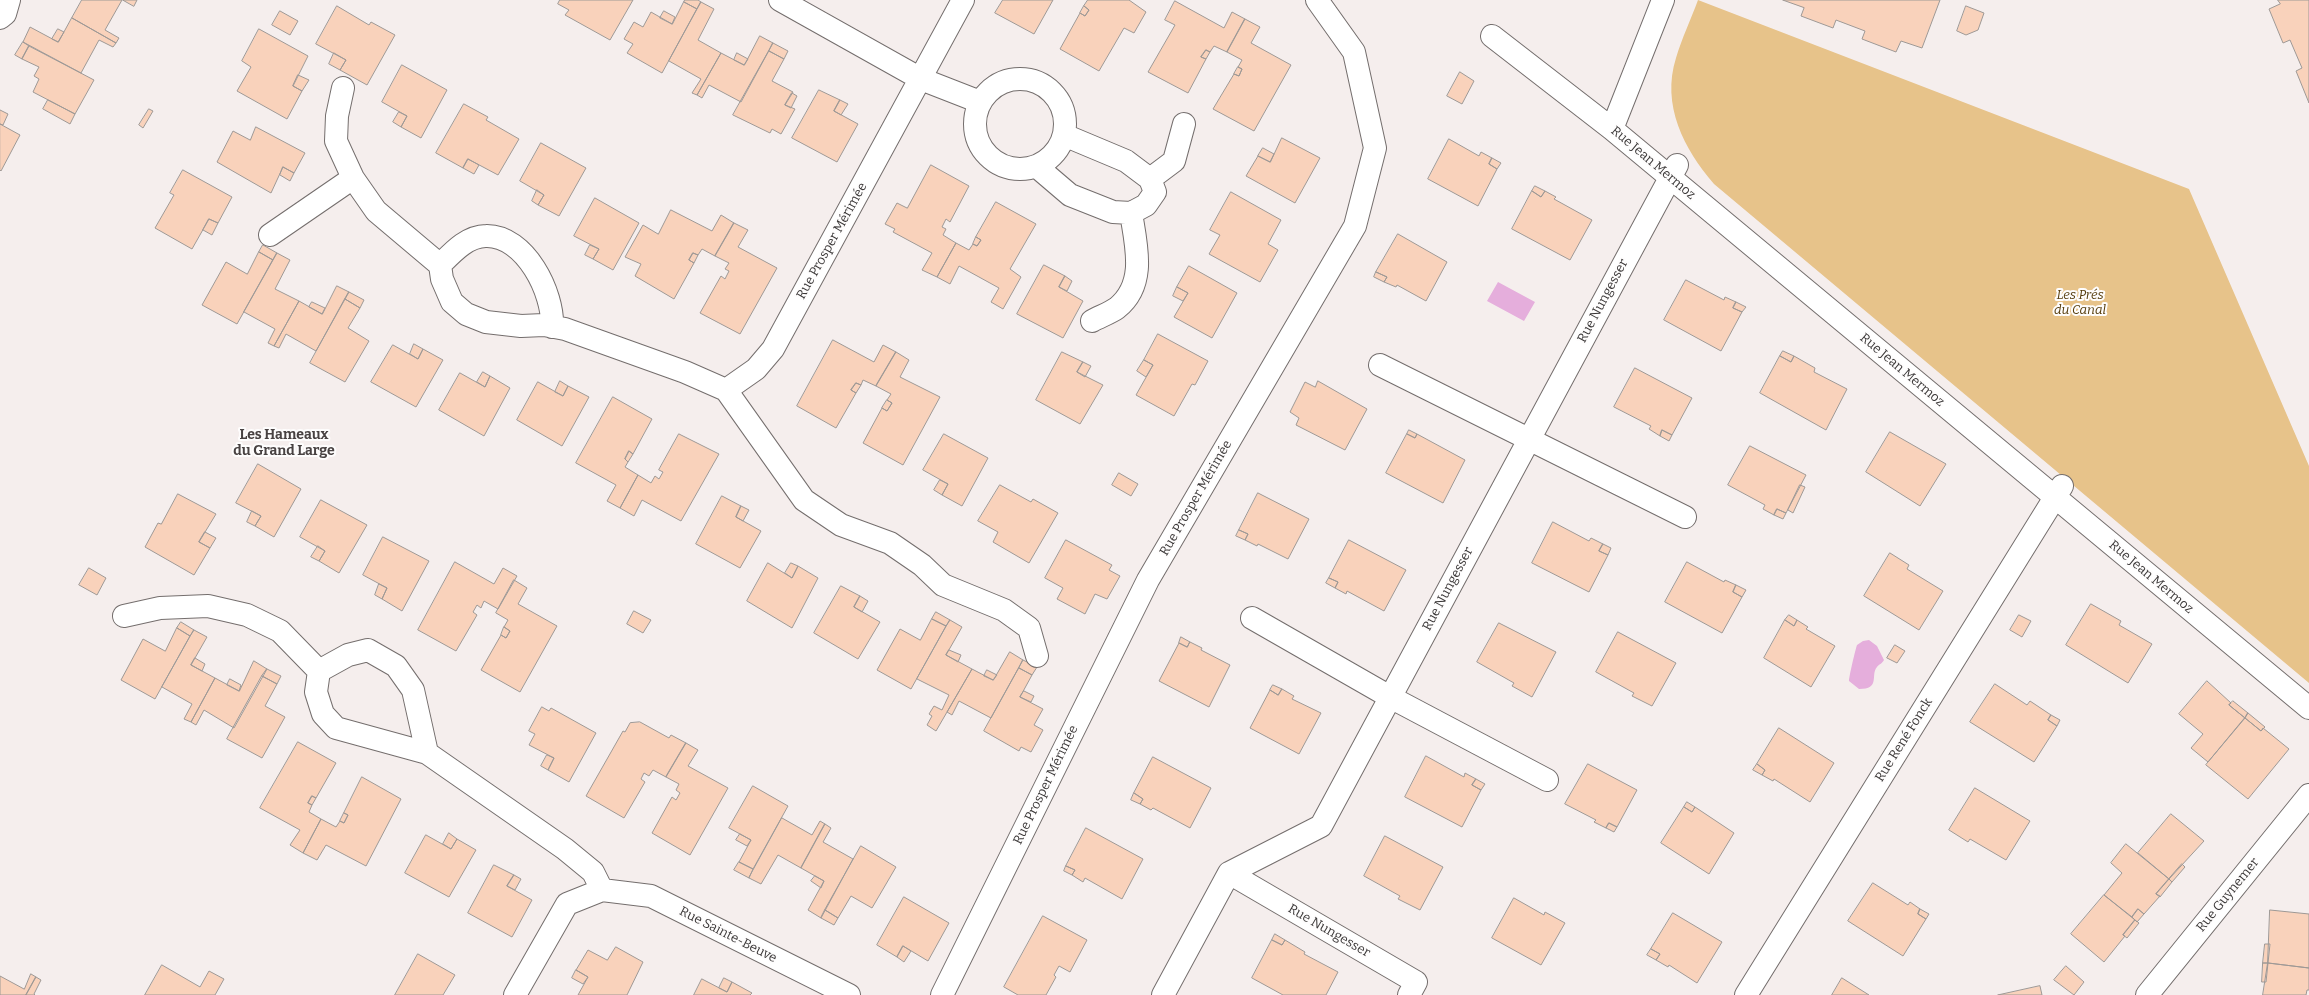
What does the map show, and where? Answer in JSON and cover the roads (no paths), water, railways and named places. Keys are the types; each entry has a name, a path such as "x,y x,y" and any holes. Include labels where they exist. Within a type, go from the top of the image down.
{"street":[{"path":"0,18 5,14 9,0"},
{"path":"780,0 921,79 980,102"},
{"name":"Rue Prosper Mérimée","path":"726,390 756,369 773,349 963,0"},
{"name":"Rue Prosper Mérimée","path":"942,995 1148,580 1355,226 1375,148 1354,52 1317,0"},
{"path":"1612,129 1662,0"},
{"name":"Rue Jean Mermoz","path":"1492,36 1612,129 1673,170 2058,491 2309,708"},
{"path":"1015,79 1029,79 1043,84 1054,94 1062,106 1065,120 1064,135 1058,148 1048,159 1036,166 1020,169 1005,166 991,159 981,147 975,133 975,117 980,102 989,91 1001,83 1015,79"},
{"path":"343,88 337,116 336,141 353,178 376,211 440,265 442,279 452,302 466,314 486,322 565,329 685,372 726,390 804,500 841,525 890,543 922,565 943,585 1004,610 1029,628 1037,656"},
{"path":"1150,179 1174,161 1184,124"},
{"path":"1036,166 1070,195 1113,212 1130,213 1146,205 1155,192 1150,179 1126,161 1064,135"},
{"name":"Rue Nungesser","path":"1230,873 1321,826 1673,170"},
{"path":"270,235 353,178"},
{"path":"1092,321 1116,308 1131,292 1137,272 1138,257 1130,213"},
{"path":"440,265 470,240 485,236 504,238 524,254 534,266 545,290 553,317 552,327"},
{"path":"1380,365 1685,517"},
{"name":"Rue René Fonck","path":"1746,995 2058,491"},
{"path":"124,616 160,608 208,606 247,615 280,631 319,671"},
{"path":"1252,618 1390,697 1547,780"},
{"path":"319,671 348,655 368,650 396,666 412,690 427,753"},
{"path":"319,671 316,692 323,714 336,728 427,753 565,848 593,872 602,890"},
{"name":"Rue Guynemer","path":"2147,995 2309,795"},
{"path":"1163,995 1230,873"},
{"name":"Rue Nungesser","path":"1230,873 1416,982 1410,995"},
{"name":"Rue Sainte-Beuve","path":"515,995 567,904 602,890 652,896 849,995"}],"district":[{"name":"Les Hameaux du Grand Large","path":"284,444"}],"park label":[{"name":"Les Prés du Canal","path":"2080,302"}]}
